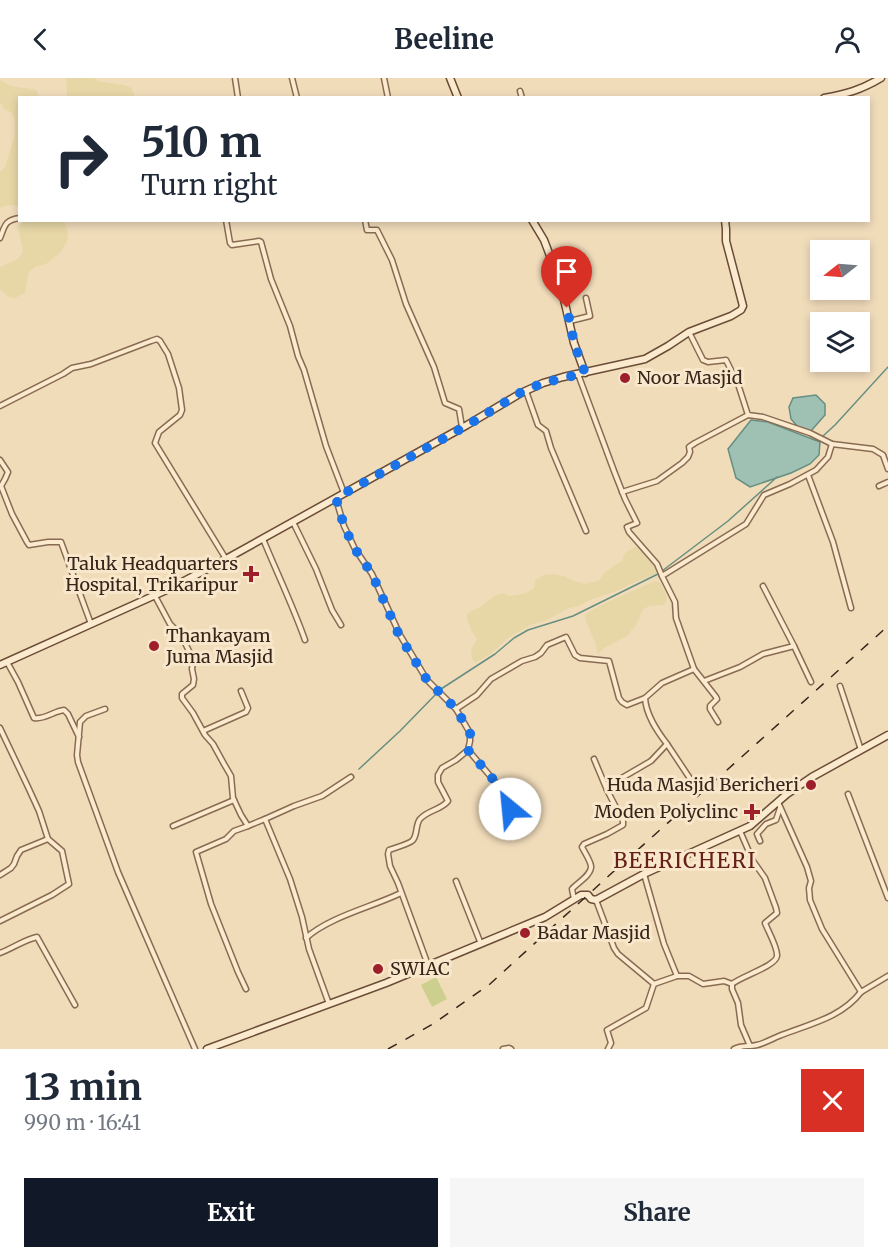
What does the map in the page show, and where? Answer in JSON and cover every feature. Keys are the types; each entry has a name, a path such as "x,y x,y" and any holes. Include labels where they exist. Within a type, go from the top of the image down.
{"main road":[{"path":"450,78 457,96"},
{"path":"834,96 866,87 881,78"},
{"path":"533,222 544,240 563,295 582,373"},
{"path":"3,663 155,596 226,560 526,391 543,383 645,359 689,332 741,310 743,306 726,242 725,222"},
{"path":"207,1049 386,983 481,944 545,917 584,894 594,901 644,874 750,826 779,805 784,796 812,777 888,735"}],"street":[{"path":"235,78 237,96"},
{"path":"292,78 296,96"},
{"path":"384,78 388,96"},
{"path":"520,91 521,96"},
{"path":"0,238 4,225 18,219"},
{"path":"226,222 232,244 261,242 271,279 290,326 326,446 344,493"},
{"path":"365,222 367,230 376,230 392,260 406,304 434,367 445,403 459,409 462,428"},
{"path":"570,321 590,316 586,298"},
{"path":"689,332 703,360 708,362 726,360 738,384 748,415"},
{"path":"0,406 72,368 91,364 157,339 160,341 168,354 179,388 182,410 180,415 159,432 155,443 226,560"},
{"path":"582,373 622,492 637,523 627,526 628,532 657,564 675,602 676,618 694,669 717,699 710,709 718,722"},
{"path":"526,391 538,425 546,431 586,531"},
{"path":"622,492 657,481 688,457 689,447 694,443 748,415 763,417 810,433 832,444 873,449 883,455 888,469"},
{"path":"661,574 746,524 764,495 816,470 828,457 832,444"},
{"path":"0,460 8,472 1,486 12,514 27,542 29,545 61,542 92,624"},
{"path":"808,475 833,542 852,608"},
{"path":"879,486 888,482"},
{"path":"336,498 344,526 355,549 372,574 399,635 427,680 456,709 470,733 471,741 468,750 442,768 438,775 438,782 448,801 444,807 421,818 412,841 389,850 388,854 390,866 428,965"},
{"path":"293,522 316,569 332,610 341,625"},
{"path":"263,538 305,640"},
{"path":"763,586 811,682"},
{"path":"155,596 170,624 182,635 193,661 193,685 182,694 182,698 231,776 234,800 248,826"},
{"path":"456,709 477,695 491,679 522,661 535,657 547,645 566,637 575,655 580,658 609,661 619,698 627,705 645,698 662,683 694,669"},
{"path":"704,681 740,667 763,654 794,646"},
{"path":"3,663 18,682 34,718 64,710 79,738"},
{"path":"840,686 861,750"},
{"path":"203,731 246,712 248,708 241,691"},
{"path":"645,698 652,723 695,786"},
{"path":"105,709 86,716 80,722 78,762 110,851 195,1049"},
{"path":"0,728 39,811 48,839 62,850 69,884 0,921"},
{"path":"606,790 651,761 667,744"},
{"path":"468,750 503,791 516,824"},
{"path":"574,899 572,889 586,876 591,866 582,847 623,825 594,759"},
{"path":"246,989 211,904 196,852 226,839 237,829 322,796 351,777"},
{"path":"848,794 888,898"},
{"path":"173,826 234,800"},
{"path":"760,841 757,834 766,824 776,820 779,805"},
{"path":"779,805 807,867 811,882 810,900 822,929 861,992"},
{"path":"265,819 290,879 311,955 329,1004"},
{"path":"732,984 764,968 775,961 777,956 765,923 777,914 776,908 765,878 753,861 740,831"},
{"path":"0,875 11,868 21,850 48,839"},
{"path":"644,874 664,944 677,976"},
{"path":"456,881 481,944"},
{"path":"306,938 326,924 401,893"},
{"path":"596,900 614,948 654,984"},
{"path":"0,952 37,937 75,1005"},
{"path":"654,984 677,976 689,976 703,984 724,981 732,984"},
{"path":"734,1049 741,1046 756,1046 827,1018 854,1002 861,992 888,976"},
{"path":"608,1049 611,1043 607,1030 646,1008 654,984"},
{"path":"732,984 741,1025 750,1046"},
{"path":"503,1049 511,1049"}],"shaded area":[{"path":"66,78 94,78 98,81 124,85 132,88 134,96 67,96"},
{"path":"0,80 11,86 37,90 39,96 18,96 18,206 7,205 0,208 0,172 5,167 15,135 15,121 12,113 4,109 0,102"},
{"path":"23,222 64,222 68,232 67,242 60,253 46,264 31,270 25,293 15,298 9,297 0,289 0,267 18,259 23,251 18,227"},
{"path":"816,395 825,404 825,415 811,431 798,427 791,419 789,407 793,398"},
{"path":"751,420 768,422 820,442 819,455 810,464 791,473 750,487 736,478 728,449"},
{"path":"635,547 640,548 651,561 656,574 531,625 508,638 492,653 475,663 472,659 471,649 477,639 467,619 467,614 471,611 496,595 526,593 534,588 535,580 544,575 564,576 585,584 600,580 605,572 623,560 626,552"},
{"path":"655,581 662,586 667,597 666,602 663,605 643,609 636,625 627,636 604,648 598,654 585,619 586,614"}],"green space":[{"path":"436,977 447,999 432,1007 421,985"}],"waterway":[{"path":"823,436 888,367"},
{"path":"662,571 728,521 777,477"},
{"path":"441,689 528,630 573,616 658,574"},
{"path":"359,769 437,693"}],"railway":[{"path":"388,1049 433,1024 490,984 888,626"}],"place":[{"name":"Noor Masjid","path":"625,378"},
{"name":"Taluk Headquarters Hospital, Trikaripur","path":"251,574"},
{"name":"Thankayam Juma Masjid","path":"154,646"},
{"name":"Huda Masjid Bericheri","path":"811,785"},
{"name":"Moden Polyclinc","path":"752,812"},
{"name":"Badar Masjid","path":"525,933"},
{"name":"SWIAC","path":"378,969"}],"district":[{"name":"BEERICHERI","path":"685,861"}],"route":[{"path":"510,809 503,791 468,750 471,741 470,733 456,709 427,680 399,635 372,574 355,549 344,526 336,498 468,425 520,393 543,383 585,373 574,343 567,308"}]}
